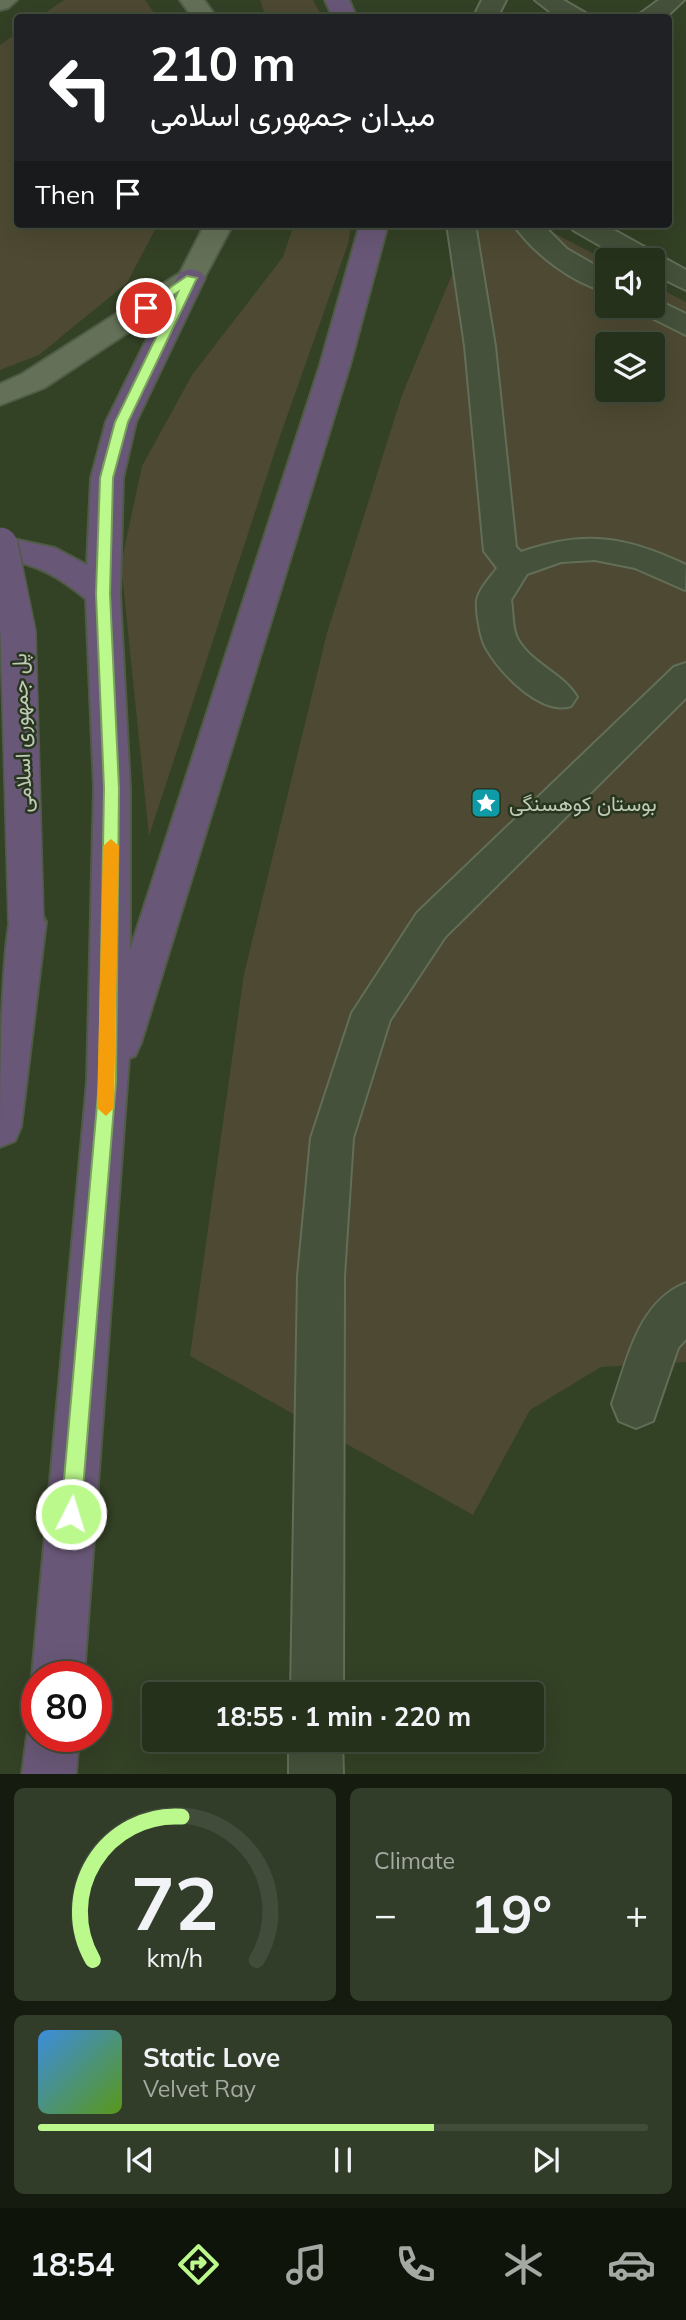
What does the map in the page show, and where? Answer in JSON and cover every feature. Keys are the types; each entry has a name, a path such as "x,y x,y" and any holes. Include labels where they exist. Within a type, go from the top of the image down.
{"highway":[{"path":"108,1082 335,365 373,228"},
{"path":"59,1661 108,1082 112,788 103,594 107,478 121,422 191,278"},
{"path":"0,547 18,549 68,565 103,594"},
{"name":"پل جمهوری اسلامی","path":"0,547 18,633 26,922 0,1127"},
{"path":"49,1774 51,1752"}],"main road":[{"path":"0,3 5,0"},
{"path":"0,395 33,381 191,278 217,228"}],"street":[{"path":"535,3 570,14"},
{"path":"462,228 480,346 500,551 515,566"},
{"path":"531,228 557,255 595,276"},
{"path":"590,228 626,248"},
{"path":"665,270 686,281"},
{"path":"665,314 686,326"},
{"path":"559,697 526,673 500,641 494,599 515,566 559,551 595,548 643,558 685,578"},
{"path":"317,1682 321,1276 332,1138 372,1013 431,925 686,676"},
{"path":"636,1404 677,1325"},
{"path":"316,1752 316,1774"}],"shaded area":[{"path":"64,0 145,0 155,14 43,14"},
{"path":"260,0 313,0 320,14 265,14"},
{"path":"14,35 14,228 156,228 127,283 39,355 0,370 0,45"},
{"path":"293,228 351,228 349,241 278,442 149,836 121,564 142,466 192,375 283,257"},
{"name":"بوستان کوهسنگی","path":"465,228 545,228 595,255 595,318 665,318 665,291 686,302 686,1362 601,1367 530,1410 473,1515 190,1356 244,974 327,633 402,395 453,272"}],"slow traffic":[{"path":"106,1108 111,846"}],"place":[{"name":"بوستان کوهسنگی","path":"486,803"}],"route":[{"path":"71,1514 108,1082 112,788 103,594 107,478 121,422 191,278 146,308"}]}
